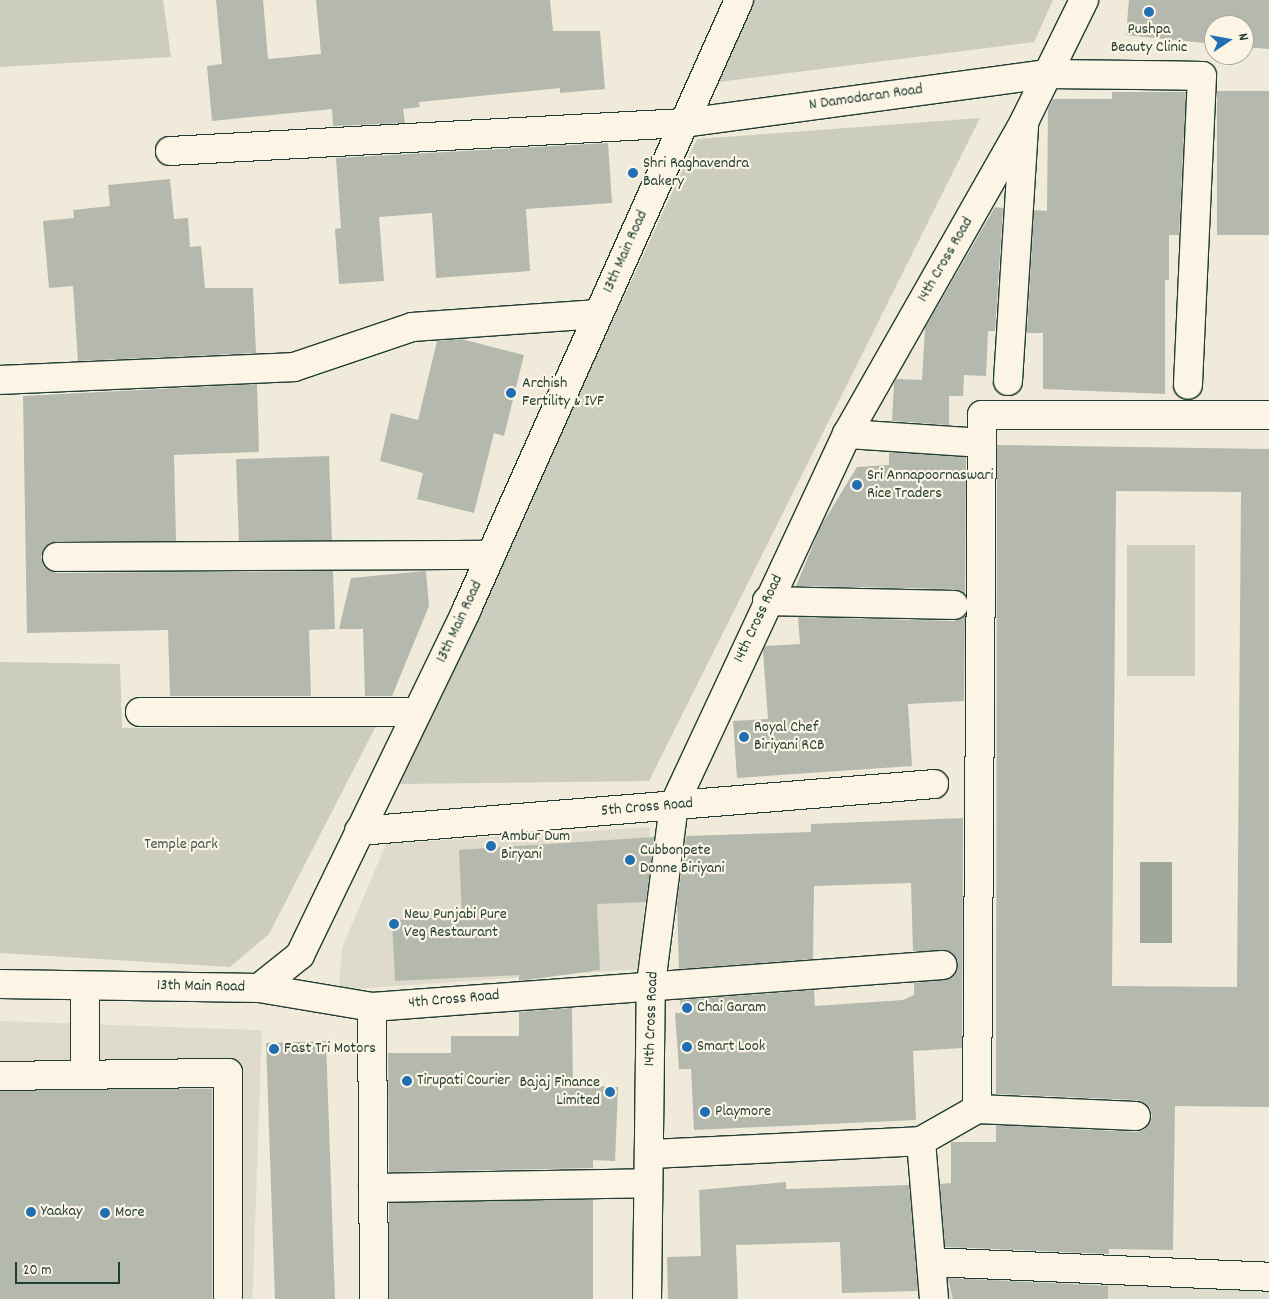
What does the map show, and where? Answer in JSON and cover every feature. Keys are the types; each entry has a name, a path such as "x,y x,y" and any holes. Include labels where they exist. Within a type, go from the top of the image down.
{"street":[{"name":"13th Main Road","path":"0,984 259,988 300,955 491,555 739,0"},
{"name":"14th Cross Road","path":"647,1299 651,984 674,805 847,434 1024,122 1084,0"},
{"name":"N Damodaran Road","path":"170,151 684,123 1048,74 1202,76 1188,386"},
{"path":"1008,381 1024,122"},
{"path":"0,380 294,366 412,327 599,314"},
{"path":"977,1109 982,415 1269,415"},
{"path":"847,434 969,442"},
{"path":"56,557 491,555"},
{"path":"768,601 954,605"},
{"path":"140,712 417,712"},
{"name":"5th Cross Road","path":"359,832 934,784"},
{"name":"4th Cross Road","path":"259,988 372,1006 651,984 942,965"},
{"path":"85,986 85,1075"},
{"path":"372,1006 374,1299"},
{"path":"0,1076 228,1073 228,1299"},
{"path":"649,1154 921,1141 977,1109 1136,1116"},
{"path":"921,1141 934,1299"},
{"path":"373,1188 648,1183"},
{"path":"931,1262 1269,1277"}],"shaded area":[{"path":"650,827 640,969 339,990 342,948 386,844"},
{"path":"1140,862 1172,862 1172,943 1140,943"},
{"path":"0,1021 262,1030 252,1299 0,1299"},
{"path":"942,1278 1269,1289 1269,1299 943,1299"}],"green space":[{"path":"0,0 163,0 171,57 0,67"},
{"path":"755,0 1053,0 1034,42 719,82"},
{"path":"980,118 649,781 398,784 697,139"},
{"path":"1127,545 1195,545 1195,676 1127,676"},
{"name":"Temple park","path":"0,662 120,664 122,728 376,726 269,934 230,967 0,953"}],"building":[{"path":"216,0 263,0 268,59 321,54 316,0 550,0 553,31 600,31 605,89 560,93 560,88 419,102 420,107 403,109 405,123 333,126 332,109 212,121 207,66 222,64"},
{"path":"1129,0 1269,0 1269,49 1254,48 1254,15 1204,15 1204,43 1126,35"},
{"path":"1217,91 1269,91 1269,235 1217,235"},
{"path":"1112,92 1186,92 1179,235 1169,235 1169,280 1165,280 1165,394 1043,389 1043,333 1027,333 1034,210 1047,211 1048,110 1053,99 1112,99"},
{"path":"608,143 612,203 526,209 530,271 436,278 432,213 379,217 384,281 339,284 335,229 341,228 336,158"},
{"path":"170,179 174,219 188,218 190,247 201,246 205,288 253,288 256,353 78,361 73,286 49,288 43,221 74,218 73,210 110,206 108,185"},
{"path":"995,207 1003,208 995,331 988,331 986,376 964,375 963,396 949,396 949,425 892,421 894,383 896,379 922,380 925,328"},
{"path":"461,339 524,355 504,436 494,433 474,513 417,499 423,473 380,461 391,413 418,420 437,341"},
{"path":"257,384 259,452 174,455 176,541 57,541 44,549 41,558 49,570 57,573 333,571 335,629 309,630 311,696 170,696 168,630 27,633 23,396"},
{"path":"997,445 1269,449 1269,1107 1175,1106 1173,1250 1109,1249 1109,1254 945,1247 940,1184 951,1183 951,1142 996,1142 996,1125 1136,1132 1144,1130 1152,1117 1150,1108 1137,1100 996,1094","holes":["1116,491 1241,492 1237,987 1112,986"]},
{"path":"889,452 966,457 965,595 954,589 796,586 821,526 857,467 889,465"},
{"path":"329,456 332,540 239,543 236,459"},
{"path":"426,571 429,606 392,696 365,696 363,629 339,629 351,578"},
{"path":"965,616 964,701 908,704 912,766 737,778 733,721 768,719 763,651 765,646 800,644 798,617 954,621"},
{"path":"963,818 962,1048 913,1051 916,1120 694,1130 691,1069 679,1069 675,1013 681,1013 680,1000 814,990 815,1006 903,1000 914,995 914,983 950,978 958,964 948,951 913,951 911,883 814,886 813,959 679,969 677,903 686,836 811,832 811,824"},
{"path":"654,837 646,902 597,904 600,970 519,981 519,975 395,981 392,920 462,917 459,850"},
{"path":"572,1008 573,1085 618,1087 615,1161 593,1160 593,1168 389,1172 388,1053 451,1053 451,1036 519,1036 519,1012"},
{"path":"326,1041 335,1299 275,1299 266,1043"},
{"path":"0,1089 212,1089 212,1299 0,1299"},
{"path":"786,1182 786,1189 909,1185 918,1291 842,1293 840,1242 736,1245 738,1299 668,1299 667,1257 701,1256 699,1190"},
{"path":"389,1200 593,1200 593,1299 389,1299"},
{"path":"948,1278 1108,1286 1108,1299 953,1299"}],"place":[{"name":"Pushpa Beauty Clinic","path":"1149,12"},
{"name":"Shri Raghavendra Bakery","path":"633,173"},
{"name":"Archish Fertility & IVF","path":"511,393"},
{"name":"Sri Annapoornaswari Rice Traders","path":"857,485"},
{"name":"Royal Chef Biriyani RCB","path":"744,737"},
{"name":"Ambur Dum Biryani","path":"491,846"},
{"name":"Cubbonpete Donne Biriyani","path":"630,860"},
{"name":"New Punjabi Pure Veg Restaurant","path":"394,924"},
{"name":"Chai Garam","path":"687,1008"},
{"name":"Smart Look","path":"687,1047"},
{"name":"Fast Tri Motors","path":"274,1049"},
{"name":"Tirupati Courier","path":"407,1081"},
{"name":"Bajaj Finance Limited","path":"610,1092"},
{"name":"Playmore","path":"705,1112"},
{"name":"Yaakay","path":"31,1212"},
{"name":"More","path":"105,1213"}]}
